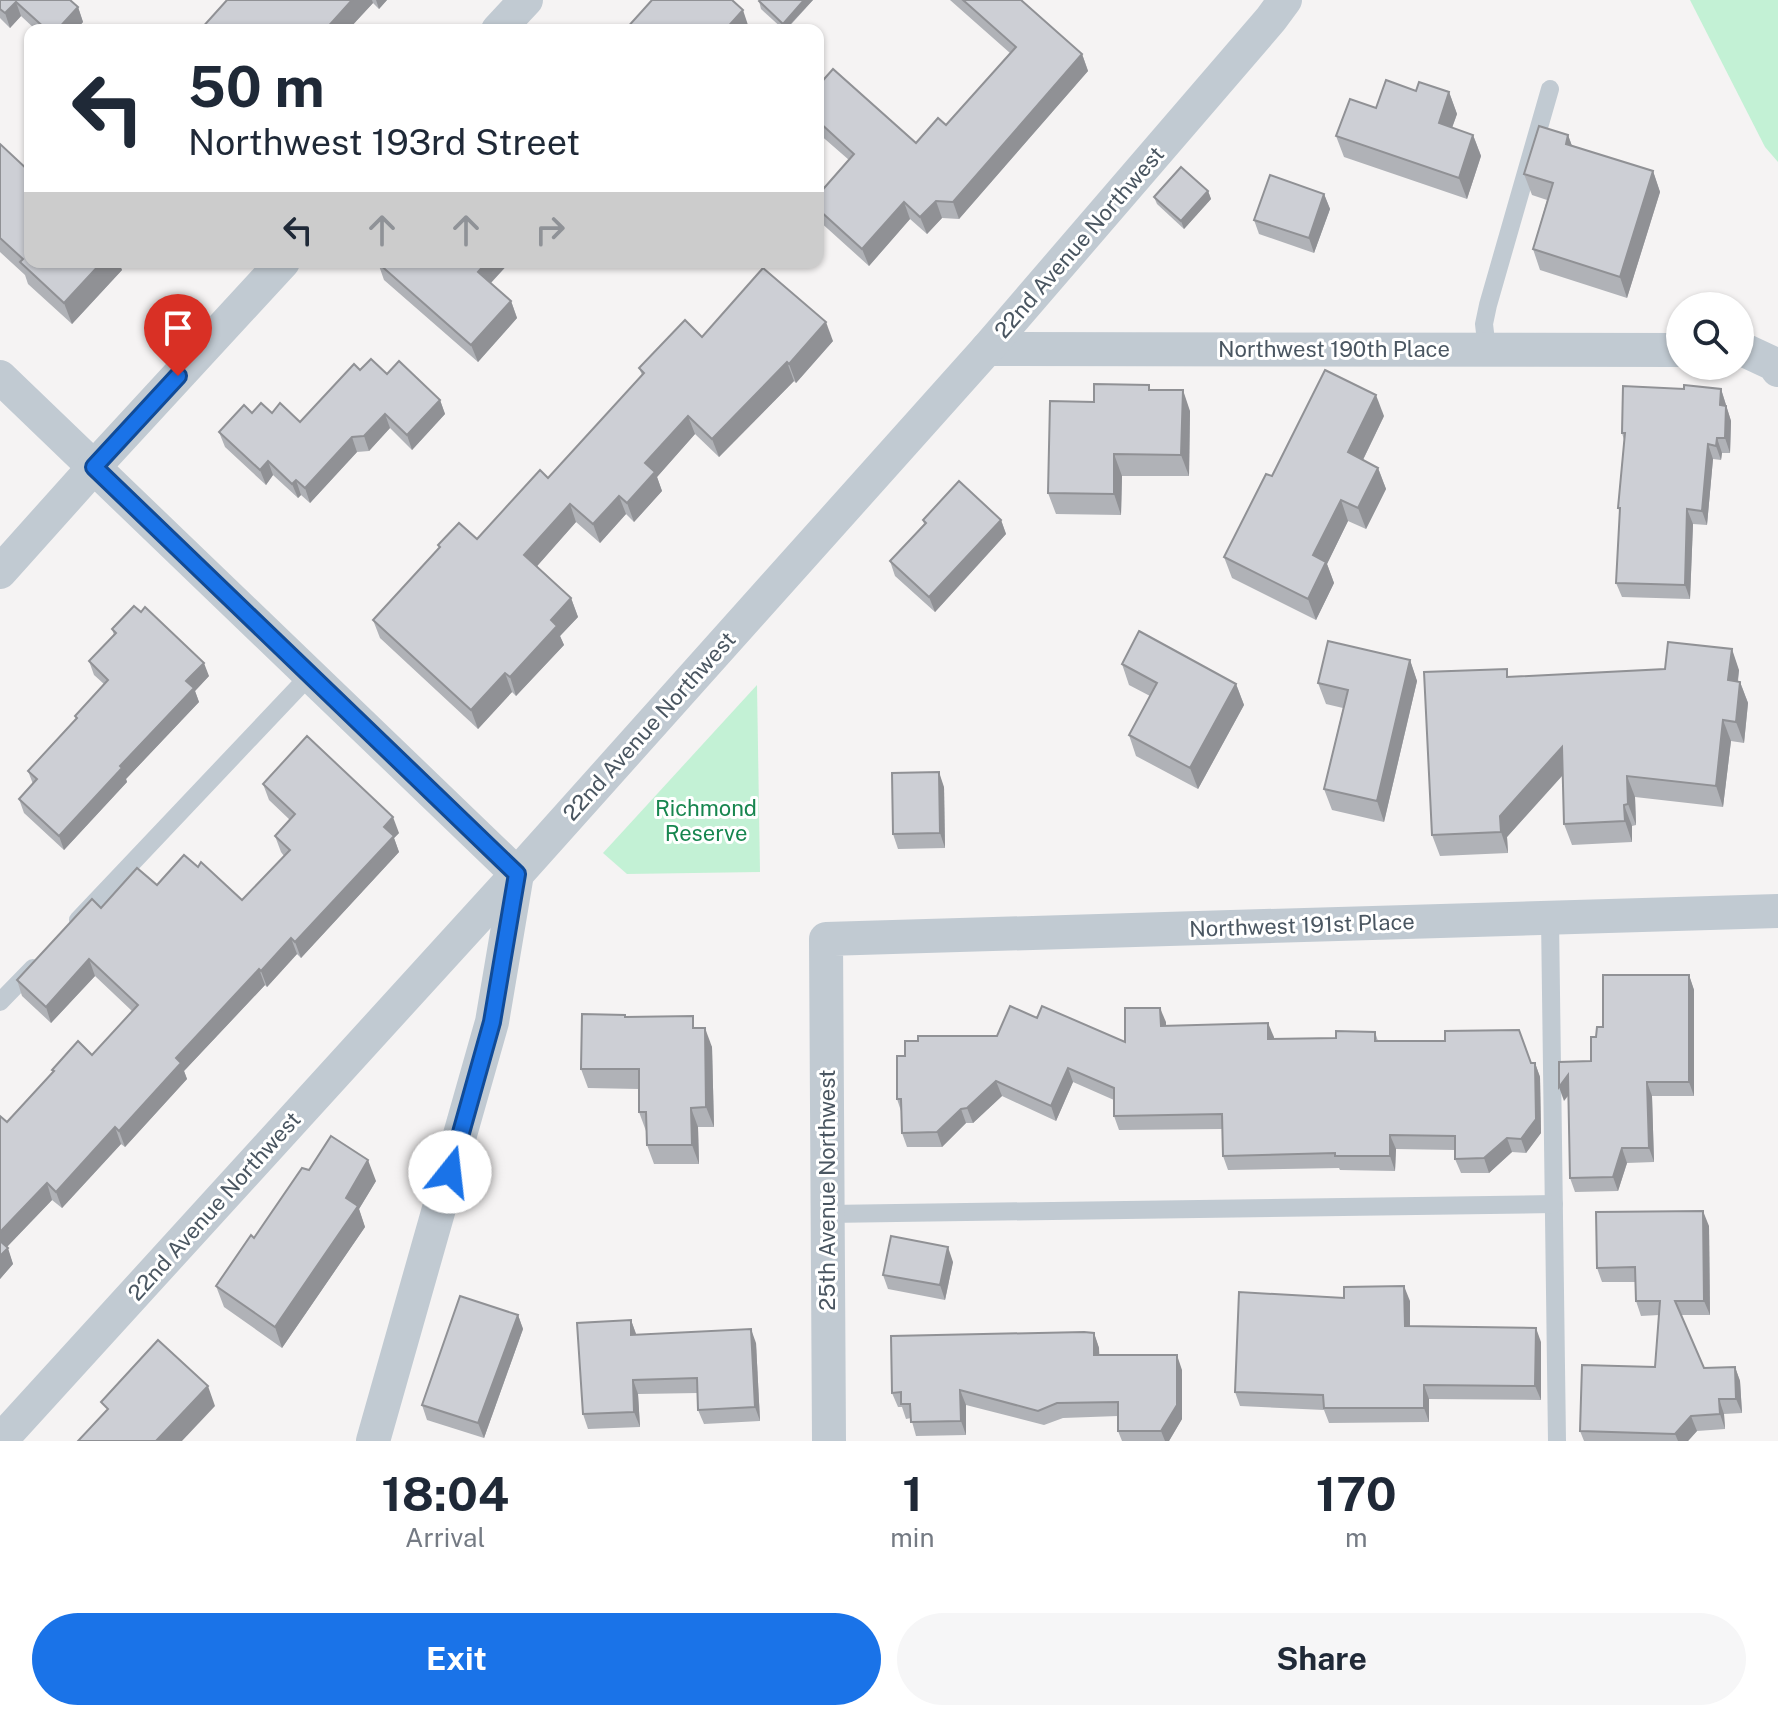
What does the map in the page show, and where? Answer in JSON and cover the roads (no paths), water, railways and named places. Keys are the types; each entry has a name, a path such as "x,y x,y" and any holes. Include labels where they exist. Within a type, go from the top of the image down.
{"street":[{"path":"504,24 526,0"},
{"name":"22nd Avenue Northwest","path":"0,1441 517,874 987,349 1285,0"},
{"path":"0,572 277,268"},
{"name":"Northwest 190th Place","path":"987,349 1666,350"},
{"path":"1754,355 1776,367"},
{"path":"0,377 517,874 492,1022 373,1441"},
{"name":"Northwest 191st Place","path":"826,939 1778,911"},
{"name":"25th Avenue Northwest","path":"826,939 829,1441"}],"lane":[{"path":"1487,350 1484,324 1488,305 1550,89"},
{"path":"64,935 310,675"},
{"path":"1550,918 1557,1441"},
{"path":"0,1002 43,957"},
{"path":"827,1214 1554,1204"}],"park label":[{"name":"Richmond Reserve","path":"706,820"}]}
